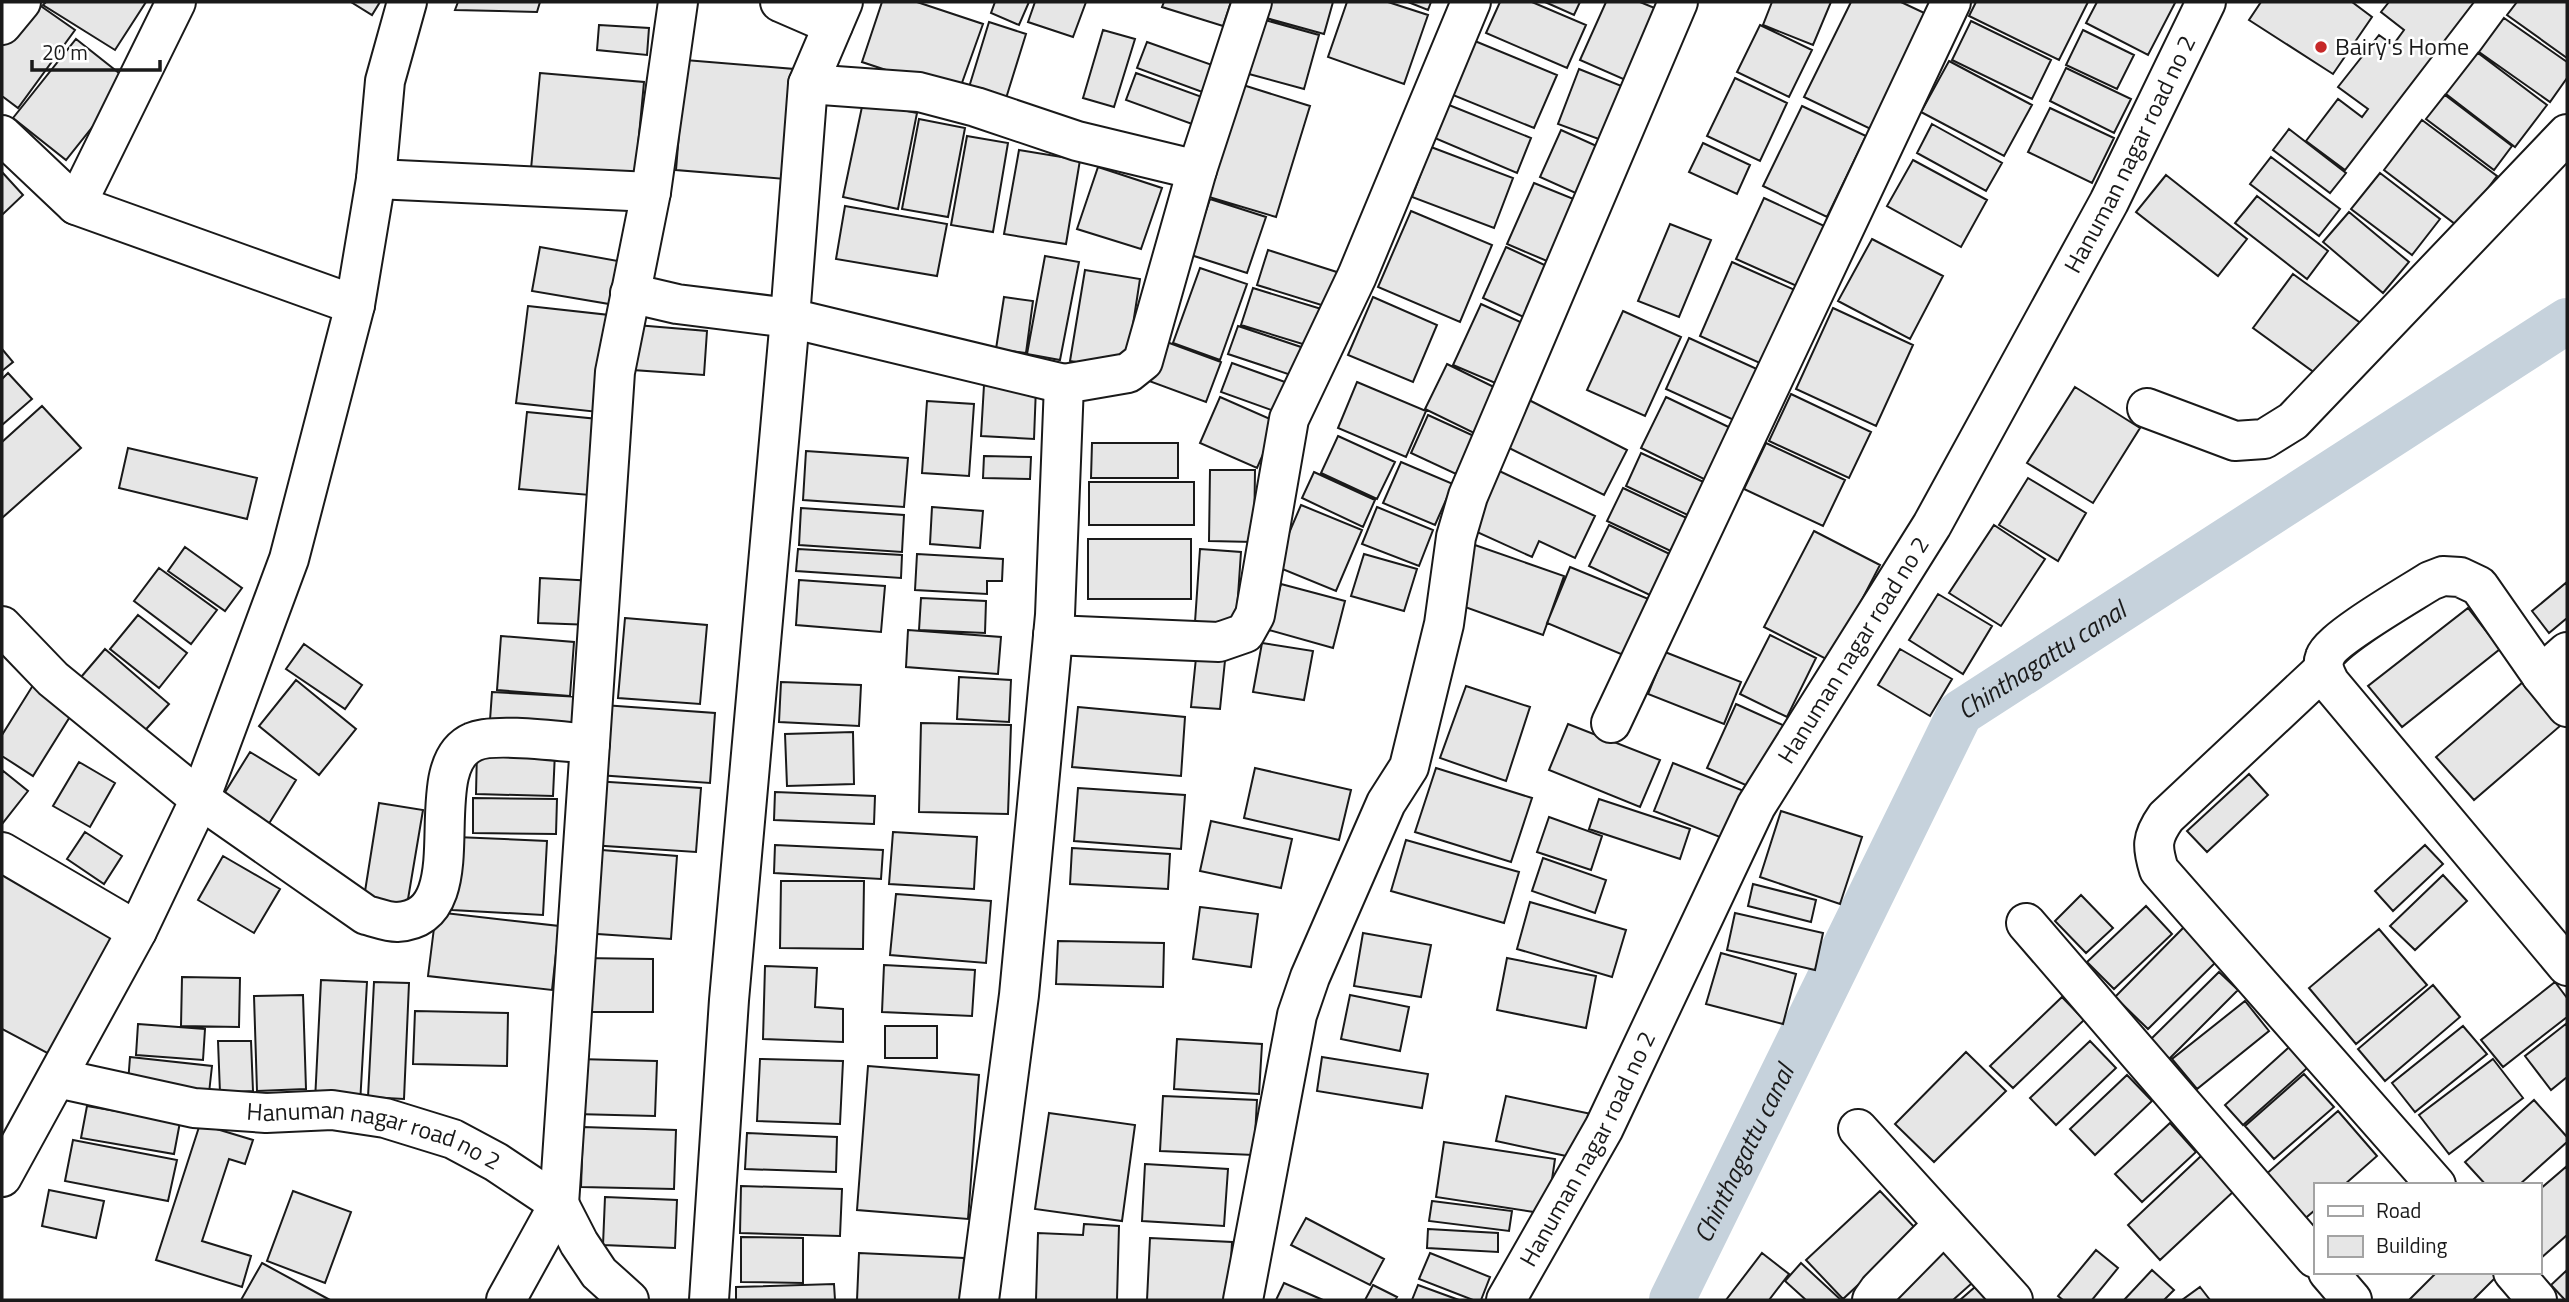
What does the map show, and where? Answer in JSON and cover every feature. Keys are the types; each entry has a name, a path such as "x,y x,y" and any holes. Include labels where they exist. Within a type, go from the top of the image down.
{"street":[{"path":"2,25 21,2"},
{"path":"76,205 176,2"},
{"path":"2,1177 137,930 200,799 289,559 355,305 376,179 385,81 407,2"},
{"path":"506,1300 559,1204 615,372 651,192 678,2"},
{"path":"709,1300 729,1000 790,318 808,84 838,14 780,2"},
{"path":"630,293 677,304 790,318 1064,384 1128,373 1143,361 1197,170 1252,2"},
{"path":"1053,635 1219,642 1245,633 1255,615 1289,419 1357,276 1471,2"},
{"path":"1243,1300 1297,1015 1310,977 1386,803 1409,767 1444,624 1456,537 1468,496 1678,2"},
{"path":"1611,723 1951,2"},
{"name":"Hanuman nagar road no 2","path":"1506,1300 1604,1128 1756,806 1932,525 2109,202 2206,2"},
{"path":"808,84 919,92 976,107 1077,141 1197,170"},
{"path":"2147,408 2235,441 2264,439 2293,421 2567,134"},
{"path":"2,135 76,205 355,305"},
{"path":"376,179 651,192"},
{"path":"979,1300 1019,995 1053,635 1064,384"},
{"path":"2567,707 2554,664 2479,586 2460,577 2443,576 2430,581 2337,642 2325,656 2323,670 2330,683 2567,966"},
{"path":"2,626 53,679 200,799 366,915 396,922 421,916 432,906 443,870 449,771 458,755 472,742 498,738 590,744"},
{"path":"2323,670 2166,817 2155,832 2153,852 2159,870 2434,1183"},
{"path":"2,852 137,930"},
{"path":"2026,923 2314,1257"},
{"name":"Hanuman nagar road no 2","path":"57,1079 194,1108 266,1113 332,1110 385,1118 453,1139 496,1162 559,1204 579,1243 599,1273 629,1300"},
{"path":"1858,1129 2012,1300"},
{"path":"1872,1300 1888,1280 1944,1224"},
{"path":"2330,1274 2352,1300"},
{"path":"2515,1274 2537,1300"}],"building":[{"path":"35,2 75,30 18,108 2,96 2,31"},
{"path":"46,2 146,2 115,50 43,5"},
{"path":"351,2 380,2 372,15"},
{"path":"458,2 540,2 537,12 455,10"},
{"path":"882,2 917,2 983,24 958,94 862,62"},
{"path":"995,2 1029,2 1019,25 991,13"},
{"path":"1035,2 1086,2 1073,37 1028,22"},
{"path":"1164,2 1231,2 1223,26 1162,7"},
{"path":"1271,2 1333,2 1324,34 1266,18"},
{"path":"1347,2 1388,2 1428,15 1404,84 1328,57"},
{"path":"1408,2 1431,2 1428,10"},
{"path":"1500,2 1532,2 1586,25 1567,68 1486,33"},
{"path":"1545,2 1580,2 1574,15"},
{"path":"1606,2 1640,2 1662,11 1630,82 1580,60"},
{"path":"1772,2 1831,2 1813,45 1763,25"},
{"path":"1851,2 1901,2 1935,18 1879,133 1804,97"},
{"path":"1976,2 2088,2 2059,60 1969,16"},
{"path":"2097,2 2175,3 2148,55 2086,23"},
{"name":"Bairy's Home","path":"2261,2 2352,2 2372,17 2333,74 2249,20"},
{"path":"2389,2 2474,2 2345,170 2306,141 2338,99 2362,117 2368,109 2338,87 2379,35 2393,45 2404,30 2381,12"},
{"path":"2517,2 2567,2 2567,58 2507,15"},
{"path":"2504,18 2567,62 2567,78 2550,102 2479,52"},
{"path":"1265,20 1319,35 1304,89 1249,74"},
{"path":"1971,21 2051,60 2032,99 1952,60"},
{"path":"989,22 1026,34 1003,108 966,97"},
{"path":"599,25 649,28 647,55 597,50"},
{"path":"1760,25 1812,50 1789,97 1737,72"},
{"path":"1103,30 1135,39 1114,107 1083,98"},
{"path":"2083,30 2134,55 2117,89 2066,65"},
{"path":"76,39 129,81 66,160 13,118"},
{"path":"1470,39 1557,75 1534,128 1448,93"},
{"path":"1147,42 1215,66 1205,93 1137,68"},
{"path":"2478,53 2547,105 2515,147 2446,94"},
{"path":"685,60 794,69 785,179 676,170"},
{"path":"1949,61 2032,105 2004,156 1921,112"},
{"path":"2066,68 2131,99 2114,133 2050,101"},
{"path":"1579,69 1624,87 1604,141 1558,124"},
{"path":"540,73 644,82 635,178 531,169"},
{"path":"1136,73 1202,97 1192,124 1126,100"},
{"path":"1735,78 1787,103 1760,161 1707,136"},
{"path":"1243,85 1310,106 1276,217 1209,197"},
{"path":"2445,95 2512,146 2494,170 2426,119"},
{"path":"863,102 917,113 898,209 843,197"},
{"path":"1444,103 1531,138 1517,173 1430,136"},
{"path":"1802,106 1866,136 1827,217 1763,186"},
{"path":"2050,108 2114,138 2092,183 2028,152"},
{"path":"919,119 965,128 948,217 902,209"},
{"path":"2422,120 2497,176 2459,227 2384,170"},
{"path":"1932,124 2002,163 1986,191 1917,153"},
{"path":"2289,129 2346,173 2330,193 2273,150"},
{"path":"1561,130 1601,148 1580,195 1540,177"},
{"path":"967,136 1008,143 993,232 951,225"},
{"path":"1703,143 1750,165 1737,194 1689,172"},
{"path":"1431,147 1513,178 1494,228 1412,197"},
{"path":"1019,150 1080,160 1066,244 1004,234"},
{"path":"2271,157 2340,209 2319,236 2250,184"},
{"path":"1913,160 1987,200 1961,247 1887,206"},
{"path":"1098,167 1162,188 1141,249 1077,229"},
{"path":"2,172 23,195 2,215"},
{"path":"2380,173 2440,219 2412,255 2351,209"},
{"path":"2166,175 2247,239 2218,276 2136,212"},
{"path":"1534,183 1581,202 1554,264 1507,244"},
{"path":"2257,196 2328,251 2307,279 2235,223"},
{"path":"1764,198 1835,231 1808,291 1736,259"},
{"path":"1210,199 1266,217 1247,273 1191,255"},
{"path":"845,206 947,224 937,276 836,259"},
{"path":"1411,211 1492,245 1460,322 1378,287"},
{"path":"2349,212 2409,262 2383,293 2323,242"},
{"path":"1670,224 1711,240 1679,317 1638,301"},
{"path":"1872,239 1943,276 1910,339 1838,301"},
{"path":"540,247 629,263 621,306 532,291"},
{"path":"1506,247 1553,269 1530,320 1483,298"},
{"path":"1268,250 1343,274 1331,308 1257,285"},
{"path":"1045,256 1079,262 1060,360 1027,354"},
{"path":"1732,262 1806,295 1773,369 1700,336"},
{"path":"1200,268 1247,284 1220,360 1173,343"},
{"path":"1085,270 1140,279 1126,370 1070,361"},
{"path":"2293,274 2366,327 2326,381 2253,328"},
{"path":"1253,288 1331,312 1319,349 1241,325"},
{"path":"1004,297 1033,301 1026,353 996,349"},
{"path":"1373,297 1437,325 1413,382 1348,355"},
{"path":"1481,304 1527,325 1500,385 1453,365"},
{"path":"528,306 609,315 598,412 516,403"},
{"path":"1833,308 1913,345 1876,426 1796,389"},
{"path":"1623,311 1681,337 1645,416 1587,390"},
{"path":"636,325 707,331 704,375 633,370"},
{"path":"1238,326 1313,351 1303,379 1228,354"},
{"path":"1689,338 1759,370 1736,421 1666,389"},
{"path":"1164,341 1221,362 1206,402 1149,381"},
{"path":"2,349 13,362 2,371"},
{"path":"1232,363 1299,387 1288,416 1221,392"},
{"path":"1447,364 1498,389 1476,434 1425,409"},
{"path":"8,373 32,399 2,425 2,379"},
{"path":"1357,382 1426,411 1406,457 1338,428"},
{"path":"984,385 1036,387 1034,439 981,436"},
{"path":"2075,387 2140,428 2093,503 2027,463"},
{"path":"1791,394 1871,432 1849,478 1769,441"},
{"path":"1220,397 1277,422 1257,468 1200,443"},
{"path":"1666,397 1737,431 1712,483 1641,448"},
{"path":"1529,400 1627,450 1604,495 1505,446"},
{"path":"927,401 974,404 969,476 922,473"},
{"path":"42,406 81,448 2,518 2,442"},
{"path":"527,412 598,419 590,495 519,489"},
{"path":"1428,415 1474,436 1456,474 1411,453"},
{"path":"1338,436 1395,462 1377,499 1321,473"},
{"path":"1092,443 1178,443 1178,478 1091,478"},
{"path":"1766,443 1845,480 1823,526 1744,489"},
{"path":"128,448 257,478 247,519 119,488"},
{"path":"806,451 908,458 904,507 803,500"},
{"path":"1641,453 1710,485 1694,518 1626,486"},
{"path":"984,456 1031,457 1030,479 983,478"},
{"path":"1401,462 1453,484 1435,525 1383,503"},
{"path":"1493,468 1595,516 1575,558 1539,541 1532,557 1466,527"},
{"path":"1210,470 1255,470 1254,542 1209,541"},
{"path":"1314,472 1375,500 1363,527 1302,498"},
{"path":"2028,478 2086,513 2058,561 1999,525"},
{"path":"1089,482 1194,482 1194,525 1089,525"},
{"path":"1623,488 1693,521 1677,554 1607,521"},
{"path":"1301,505 1362,530 1336,591 1275,566"},
{"path":"932,507 983,511 980,548 930,544"},
{"path":"1377,507 1433,530 1419,566 1362,544"},
{"path":"801,508 904,515 902,552 799,545"},
{"path":"1609,525 1676,557 1656,598 1589,566"},
{"path":"1994,525 2045,559 2001,626 1949,593"},
{"path":"1814,531 1880,565 1830,661 1764,627"},
{"path":"1088,539 1191,539 1191,599 1088,599"},
{"path":"1472,544 1564,576 1543,635 1451,602"},
{"path":"185,547 242,588 225,611 168,571"},
{"path":"798,549 902,555 901,578 796,571"},
{"path":"1200,549 1241,552 1236,625 1195,622"},
{"path":"917,554 1003,559 1002,581 987,581 987,594 915,590"},
{"path":"1364,554 1417,569 1404,611 1351,596"},
{"path":"1570,567 1651,600 1628,657 1547,623"},
{"path":"159,568 217,610 191,644 134,601"},
{"path":"540,578 595,581 593,625 538,623"},
{"path":"799,580 885,586 881,632 796,625"},
{"path":"2567,582 2567,618 2549,633 2532,611"},
{"path":"1281,584 1345,601 1333,648 1269,630"},
{"path":"1938,594 1992,626 1963,674 1909,640"},
{"path":"921,598 986,601 985,633 919,630"},
{"path":"2468,608 2500,649 2402,727 2368,686"},
{"path":"138,615 187,653 159,688 110,649"},
{"path":"625,618 707,625 700,704 618,698"},
{"path":"908,630 1001,637 998,674 906,667"},
{"path":"1770,635 1816,658 1787,717 1740,694"},
{"path":"501,636 574,642 570,696 497,690"},
{"path":"1262,643 1313,651 1304,700 1253,692"},
{"path":"304,644 362,685 345,709 286,669"},
{"path":"1197,648 1226,651 1220,709 1191,707"},
{"path":"105,649 169,704 139,737 76,683"},
{"path":"1900,649 1952,679 1930,716 1878,685"},
{"path":"1665,652 1741,682 1724,724 1648,694"},
{"path":"2530,676 2567,720 2474,800 2436,757"},
{"path":"959,677 1011,680 1009,722 957,719"},
{"path":"296,680 356,729 319,775 259,726"},
{"path":"35,682 76,707 33,776 2,756 2,735"},
{"path":"781,682 861,685 859,726 779,722"},
{"path":"1466,686 1530,707 1506,781 1440,758"},
{"path":"492,692 581,697 579,740 489,734"},
{"path":"1736,704 1787,727 1757,790 1707,768"},
{"path":"603,705 715,713 710,783 598,775"},
{"path":"1078,707 1185,717 1181,776 1072,767"},
{"path":"921,723 1011,725 1008,814 919,812"},
{"path":"1568,724 1660,760 1640,807 1549,770"},
{"path":"853,732 854,784 787,786 785,734"},
{"path":"477,750 555,752 553,796 476,794"},
{"path":"250,752 296,780 265,830 219,802"},
{"path":"79,762 115,783 90,827 53,806"},
{"path":"1673,763 1749,793 1730,841 1654,811"},
{"path":"1255,768 1351,790 1339,840 1244,818"},
{"path":"1436,768 1532,798 1511,862 1415,832"},
{"path":"2,770 28,791 2,824"},
{"path":"2249,774 2268,795 2207,852 2187,831"},
{"path":"594,781 701,788 696,852 590,845"},
{"path":"1078,788 1185,795 1181,849 1074,841"},
{"path":"775,792 875,796 874,824 774,820"},
{"path":"473,798 557,799 556,834 473,833"},
{"path":"1599,799 1690,829 1680,859 1589,829"},
{"path":"379,803 423,810 406,911 363,904"},
{"path":"1781,811 1862,837 1840,904 1760,877"},
{"path":"1549,817 1602,836 1591,870 1537,852"},
{"path":"1211,821 1292,839 1281,888 1200,871"},
{"path":"85,832 122,856 104,884 67,859"},
{"path":"893,832 977,837 974,889 889,884"},
{"path":"456,837 547,841 543,915 452,910"},
{"path":"1406,840 1519,872 1504,923 1391,891"},
{"path":"775,845 883,850 881,879 774,873"},
{"path":"2425,845 2443,864 2393,911 2375,891"},
{"path":"1072,848 1170,854 1168,889 1070,884"},
{"path":"589,849 677,856 671,939 583,933"},
{"path":"223,856 280,889 254,933 198,900"},
{"path":"1543,858 1606,880 1595,913 1532,891"},
{"path":"2,871 117,933 51,1055 2,1029"},
{"path":"2443,875 2467,901 2415,950 2390,926"},
{"path":"781,881 864,881 863,949 780,948"},
{"path":"1753,884 1816,900 1811,922 1748,906"},
{"path":"896,894 991,901 986,963 890,955"},
{"path":"2081,895 2113,928 2086,953 2055,921"},
{"path":"1530,902 1626,930 1612,977 1517,949"},
{"path":"2146,906 2172,934 2114,989 2087,962"},
{"path":"1200,907 1258,914 1251,967 1193,959"},
{"path":"436,912 559,926 552,990 428,976"},
{"path":"1735,913 1823,933 1815,970 1727,950"},
{"path":"2187,924 2221,957 2148,1029 2115,997"},
{"path":"2379,929 2427,985 2356,1044 2309,988"},
{"path":"1363,933 1431,945 1421,997 1354,986"},
{"path":"1058,941 1164,943 1163,987 1056,984"},
{"path":"1721,953 1796,974 1783,1024 1706,1004"},
{"path":"581,958 653,959 653,1012 581,1012"},
{"path":"1507,958 1596,976 1586,1028 1497,1010"},
{"path":"884,965 975,970 972,1016 882,1012"},
{"path":"765,966 817,968 815,1007 843,1009 843,1042 763,1039"},
{"path":"2219,972 2238,990 2169,1059 2150,1040"},
{"path":"182,977 240,978 239,1027 181,1026"},
{"path":"321,980 367,982 360,1104 315,1101"},
{"path":"374,982 409,983 404,1099 368,1097"},
{"path":"2555,982 2567,998 2567,1017 2503,1067 2481,1040"},
{"path":"2433,985 2460,1017 2385,1081 2358,1049"},
{"path":"303,995 306,1089 257,1091 254,996"},
{"path":"1350,995 1409,1007 1400,1051 1341,1039"},
{"path":"2062,997 2084,1020 2013,1088 1990,1066"},
{"path":"2245,1001 2269,1031 2197,1089 2172,1059"},
{"path":"415,1011 508,1013 507,1066 413,1064"},
{"path":"2567,1023 2567,1077 2551,1090 2525,1056"},
{"path":"138,1024 205,1029 203,1060 136,1055"},
{"path":"885,1026 937,1026 937,1058 885,1058"},
{"path":"2463,1026 2487,1054 2415,1112 2392,1083"},
{"path":"1177,1039 1262,1044 1259,1094 1174,1089"},
{"path":"218,1041 251,1041 253,1091 220,1093"},
{"path":"2090,1041 2116,1068 2056,1125 2030,1098"},
{"path":"2296,1041 2315,1061 2243,1125 2225,1105"},
{"path":"1966,1052 2006,1091 1934,1162 1895,1124"},
{"path":"130,1057 212,1066 209,1093 128,1083"},
{"path":"1322,1057 1428,1074 1422,1108 1317,1091"},
{"path":"577,1059 657,1061 655,1116 575,1114"},
{"path":"760,1059 843,1061 840,1124 757,1121"},
{"path":"2493,1059 2523,1098 2449,1154 2419,1115"},
{"path":"868,1066 979,1075 968,1219 857,1210"},
{"path":"2304,1074 2334,1107 2274,1159 2245,1126"},
{"path":"2127,1075 2152,1101 2095,1155 2070,1129"},
{"path":"1163,1096 1257,1100 1254,1155 1160,1151"},
{"path":"1506,1096 1596,1115 1585,1160 1496,1141"},
{"path":"2534,1100 2567,1137 2567,1142 2521,1183 2484,1183 2465,1162"},
{"path":"87,1106 180,1122 174,1154 81,1138"},
{"path":"2338,1111 2377,1156 2346,1183 2314,1183 2314,1211 2302,1221 2264,1176"},
{"path":"1049,1113 1135,1125 1122,1221 1035,1209"},
{"path":"2170,1123 2196,1152 2142,1202 2115,1174"},
{"path":"200,1124 253,1140 245,1164 229,1159 202,1241 251,1256 242,1287 156,1260"},
{"path":"583,1127 676,1130 674,1189 581,1187"},
{"path":"747,1133 837,1137 836,1172 745,1169"},
{"path":"73,1140 177,1160 168,1201 65,1181"},
{"path":"1444,1142 1555,1159 1547,1214 1436,1197"},
{"path":"2201,1156 2234,1191 2160,1260 2128,1225"},
{"path":"1145,1164 1228,1169 1224,1226 1142,1221"},
{"path":"2567,1166 2567,1235 2541,1258 2541,1188"},
{"path":"741,1186 842,1189 840,1236 740,1233"},
{"path":"49,1190 104,1201 96,1238 42,1226"},
{"path":"293,1191 351,1212 325,1283 267,1261"},
{"path":"1880,1191 1917,1230 1843,1299 1806,1260"},
{"path":"605,1197 677,1200 675,1248 603,1245"},
{"path":"1432,1201 1512,1211 1509,1231 1429,1221"},
{"path":"1306,1218 1384,1259 1370,1285 1291,1245"},
{"path":"1084,1224 1119,1226 1117,1300 1036,1300 1038,1233 1083,1235"},
{"path":"1428,1229 1498,1233 1498,1252 1427,1248"},
{"path":"741,1237 803,1238 803,1283 741,1282"},
{"path":"1150,1238 1232,1242 1229,1300 1147,1300"},
{"path":"1949,1243 1980,1276 1953,1300 1886,1300"},
{"path":"2096,1250 2118,1268 2092,1300 2063,1300 2058,1296"},
{"path":"859,1253 964,1258 962,1300 857,1300"},
{"path":"1430,1253 1490,1277 1481,1300 1473,1300 1419,1279"},
{"path":"1762,1253 1789,1274 1769,1300 1726,1300"},
{"path":"262,1263 330,1300 241,1300"},
{"path":"1801,1263 1841,1300 1806,1300 1785,1281"},
{"path":"2152,1270 2174,1290 2164,1300 2124,1300"},
{"path":"2567,1270 2567,1300 2565,1300 2551,1285"},
{"path":"2435,1274 2499,1274 2473,1300 2409,1300"},
{"path":"1284,1283 1323,1300 1276,1300"},
{"path":"834,1284 835,1300 736,1300 736,1287"},
{"path":"1373,1285 1397,1297 1395,1300 1365,1300"},
{"path":"1418,1285 1459,1300 1412,1300"},
{"path":"1975,1287 1987,1300 1960,1300"},
{"path":"2200,1287 2210,1300 2182,1300"}],"waterway":[{"name":"Chinthagattu canal","path":"1672,1300 1960,713 2567,321"}],"place":[{"name":"Bairy's Home","path":"2321,47"}]}
